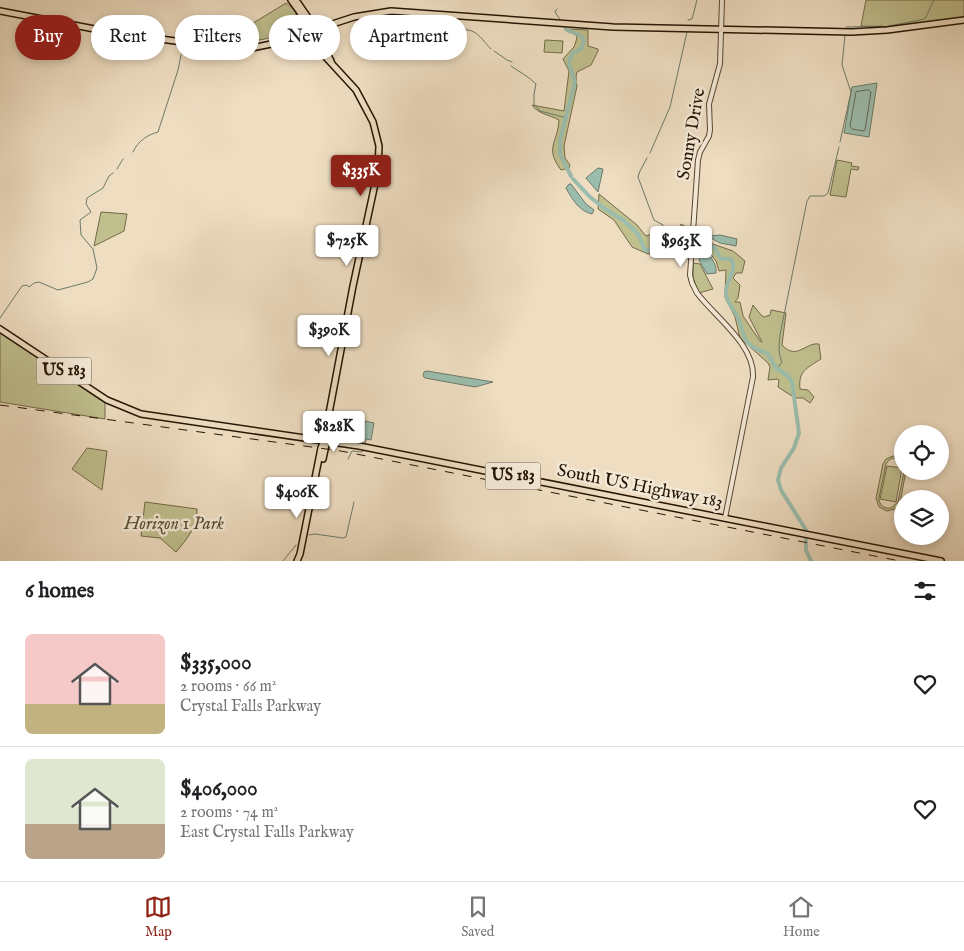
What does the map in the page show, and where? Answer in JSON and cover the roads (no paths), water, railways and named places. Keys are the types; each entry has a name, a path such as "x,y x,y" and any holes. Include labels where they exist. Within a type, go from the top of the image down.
{"main road":[{"path":"291,0 300,10"},
{"path":"296,0 303,15"},
{"path":"0,11 105,31 221,48 247,49 269,44"},
{"path":"340,22 363,14 391,11 613,26 852,32 887,30 964,20"},
{"path":"299,561 379,157 378,136 364,105 356,90 330,60"},
{"name":"South US Highway 183","path":"0,329 108,400 152,417 324,440 941,561"}],"street":[{"name":"Sonny Drive","path":"722,0 720,64 709,104 710,130 698,160 690,275 697,293 746,351 753,366 753,377 725,518"}],"water":[{"path":"877,83 869,137 844,133 852,87"},
{"path":"598,168 603,169 598,192 586,178"},
{"path":"571,184 586,204 594,210 592,214 583,210 573,200 566,188"},
{"path":"720,235 737,239 736,246 720,243 711,238 711,236"},
{"path":"701,254 709,255 715,266 716,273 707,274 699,260"},
{"path":"424,372 493,382 475,387 425,378 423,376"},
{"path":"365,421 374,423 371,440 361,438"}],"waterway":[{"path":"688,20 692,19 697,0"},
{"path":"889,26 925,19 934,0"},
{"path":"557,9 555,12 561,21"},
{"path":"562,25 566,29"},
{"path":"846,27 883,26"},
{"path":"566,29 579,35 584,41 581,49 573,53 570,59 569,64 575,82 560,140 560,154 571,176"},
{"path":"467,30 477,34 491,49"},
{"path":"650,153 670,107 687,32"},
{"path":"840,142 851,92 842,65 845,35"},
{"path":"494,51 512,62"},
{"path":"133,152 143,139 158,132 180,60"},
{"path":"511,66 536,84 534,104 540,111 567,118"},
{"path":"777,369 782,362 779,352 780,335 807,201 810,196 824,196 828,193 839,147"},
{"path":"647,158 638,177 654,220 663,225 666,230"},
{"path":"117,169 123,159"},
{"path":"0,318 22,286 27,285 29,287 39,282 58,290 93,279 97,268 93,249 81,235 80,220 91,212 86,204 87,198 103,188 109,176 113,173"},
{"path":"573,179 590,197 623,220 638,234 645,250 657,249 678,237 682,237 690,247"},
{"path":"668,231 678,237"},
{"path":"694,249 700,249 705,246 714,247 721,259 731,259 733,266 726,296 737,316 745,339 758,350 767,353 776,368 788,376 792,382 799,433 794,448 781,468 778,480 781,490 806,530 806,550 811,561"},
{"path":"348,459 352,451 362,452 364,450"},
{"path":"309,535 346,537 354,502"},
{"path":"283,561 296,545"}],"railway":[{"path":"0,405 341,451 900,561"}],"park label":[{"name":"Horizon 1 Park","path":"174,524"}]}
